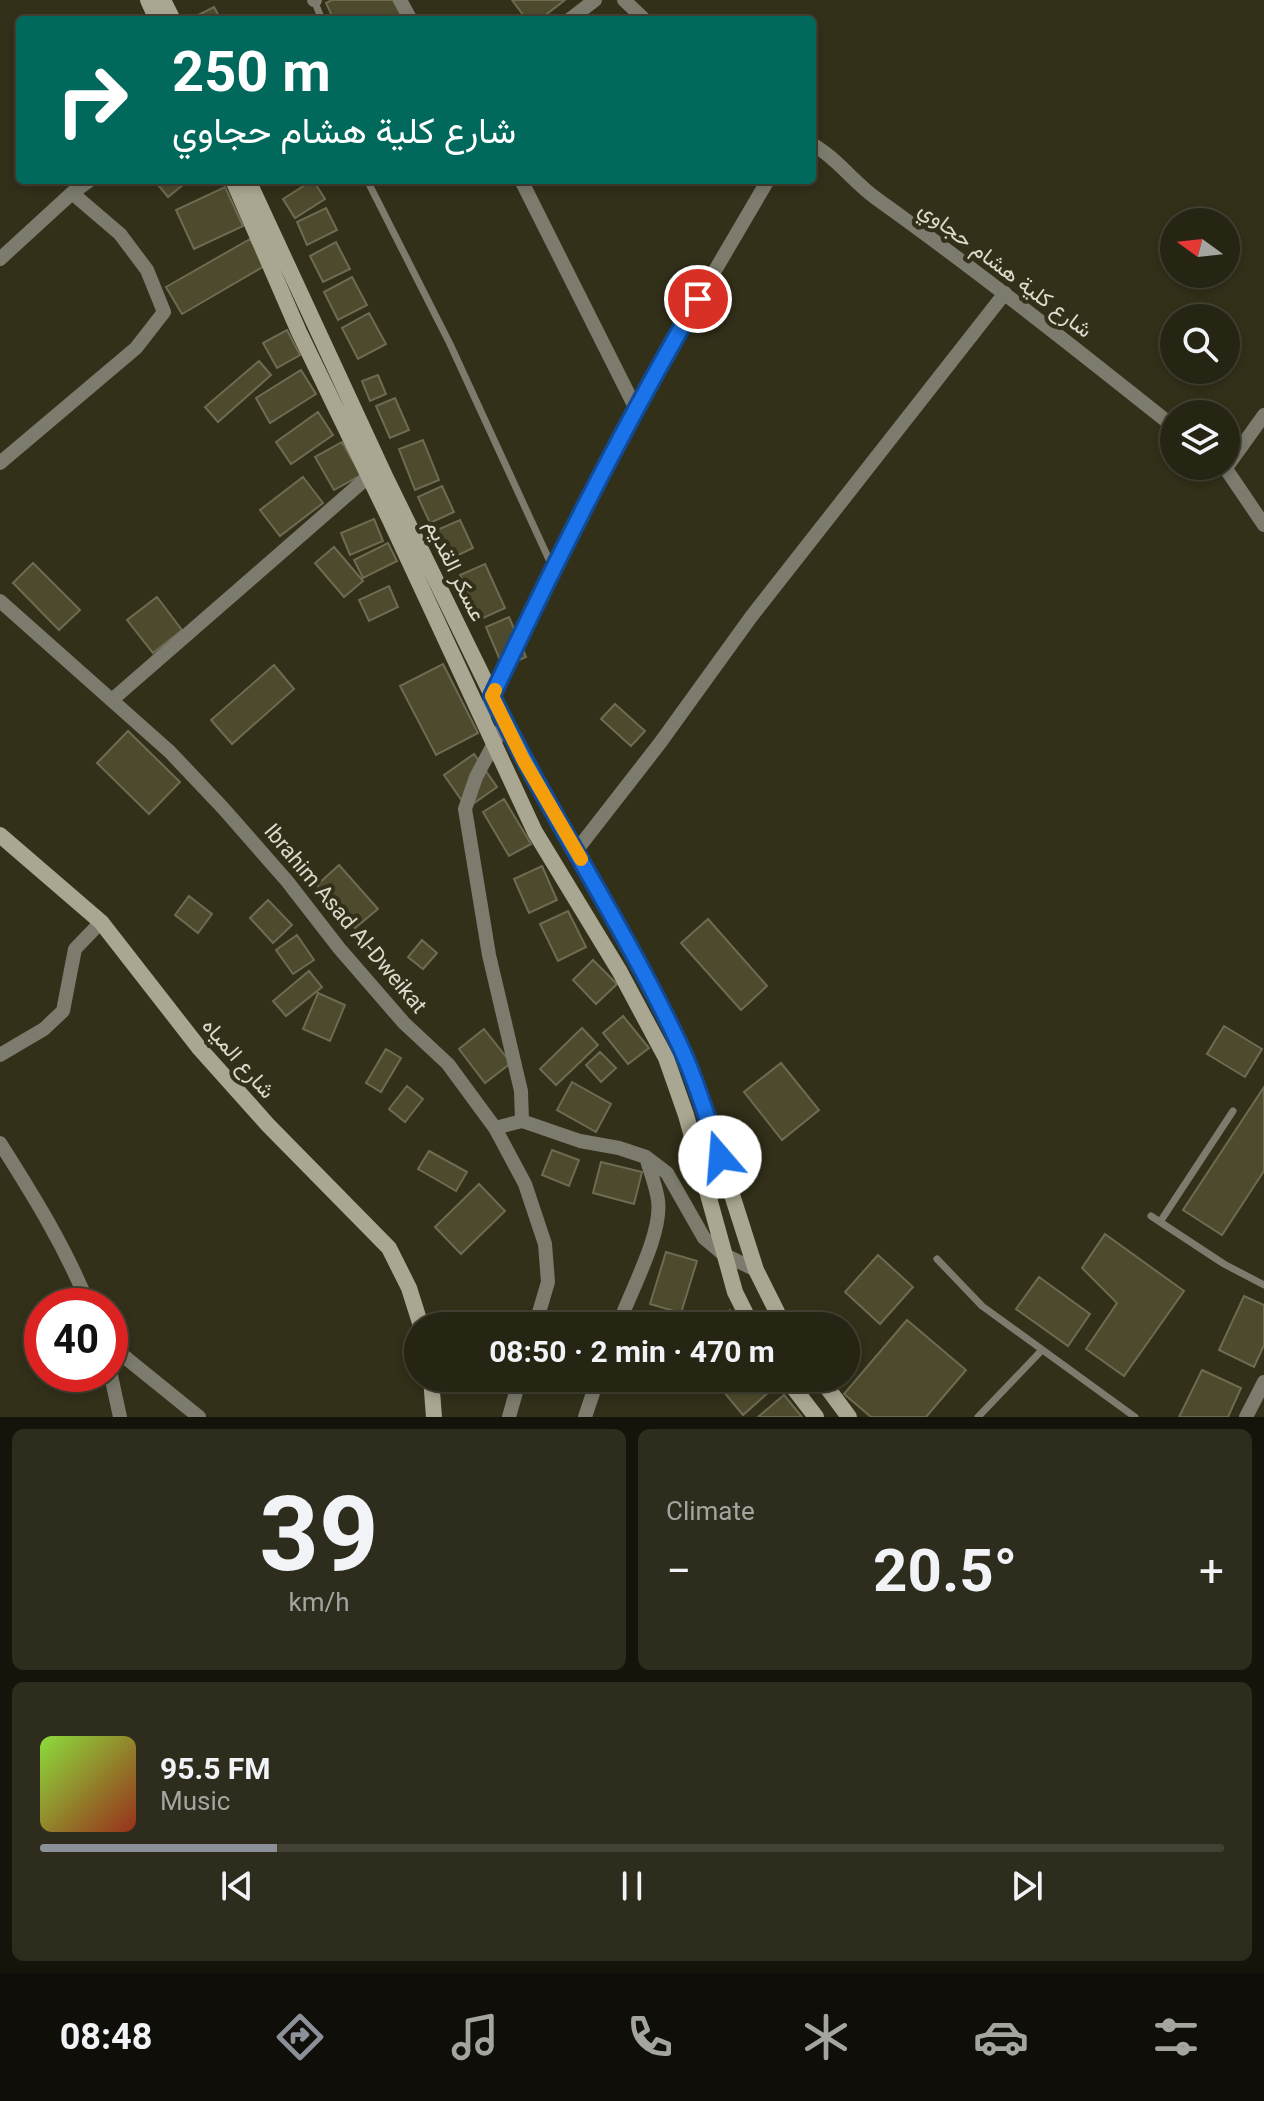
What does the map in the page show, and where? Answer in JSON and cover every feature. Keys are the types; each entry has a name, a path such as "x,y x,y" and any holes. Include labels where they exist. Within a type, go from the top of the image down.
{"street":[{"path":"574,16 595,0"},
{"path":"624,0 641,16"},
{"name":"شارع كلية هشام حجاوي","path":"816,146 870,194 1005,293 1160,416"},
{"path":"0,259 84,184"},
{"name":"عسكر القديم","path":"240,184 377,476 535,832 620,972 666,1058 686,1115 723,1254 745,1312"},
{"path":"523,184 635,407"},
{"path":"483,718 552,568 635,407 766,184"},
{"path":"1,460 136,348 164,312 147,270 120,234 72,193"},
{"path":"576,851 660,743 751,617 1005,293"},
{"path":"1240,447 1264,415"},
{"path":"113,699 377,476"},
{"name":"عسكر القديم","path":"377,476 524,761 576,851 681,1048 711,1129 756,1270 777,1312"},
{"path":"1234,480 1264,525"},
{"name":"Ibrahim Asad Al-Dweikat","path":"0,601 170,752 287,881 394,1012 448,1064 495,1128 525,1184 545,1244 548,1282 539,1312"},
{"path":"505,723 476,777 465,809 489,955 511,1038 521,1091 522,1121"},
{"name":"شارع المياه","path":"0,835 101,922 209,1060 389,1248 409,1288 417,1312"},
{"path":"0,1055 44,1029 63,1011 75,949 101,922"},
{"path":"495,1128 522,1121 580,1141 646,1157 667,1173 704,1238 723,1254 756,1270"},
{"path":"0,1143 38,1203 82,1288"},
{"path":"624,1312 639,1280 659,1203 646,1157"},
{"path":"128,1360 199,1417"},
{"path":"1246,1417 1264,1382"},
{"path":"115,1392 120,1417"},
{"path":"432,1392 434,1417"},
{"path":"509,1417 516,1392"},
{"path":"585,1417 593,1392"},
{"path":"797,1392 816,1417"},
{"path":"830,1392 849,1417"}],"lane":[{"path":"369,184 450,344 552,568"},
{"path":"1160,1222 1233,1111"},
{"path":"1151,1216 1224,1264 1264,1285"},
{"path":"937,1259 982,1306 1135,1417"},
{"path":"978,1417 1042,1350"}],"building":[{"path":"332,0 393,0 402,16 332,16 326,3"},
{"path":"512,0 565,0 544,16 524,16"},
{"path":"214,7 219,16 196,16"},
{"path":"157,184 184,184 168,197"},
{"path":"307,184 316,184 325,199 295,218 283,199"},
{"path":"225,187 243,226 194,249 176,210"},
{"path":"326,208 337,230 307,245 297,222"},
{"path":"250,239 266,265 182,314 166,287"},
{"path":"336,242 350,269 323,282 310,256"},
{"path":"352,277 367,305 338,320 324,292"},
{"path":"369,313 386,344 358,359 342,328"},
{"path":"287,330 300,355 277,368 263,343"},
{"path":"259,361 271,375 218,422 205,407"},
{"path":"301,370 316,394 270,423 256,398"},
{"path":"378,375 386,394 370,401 362,381"},
{"path":"395,398 409,430 390,438 376,406"},
{"path":"318,412 333,435 291,464 276,442"},
{"path":"423,440 439,480 415,490 399,449"},
{"path":"342,442 361,475 334,490 315,457"},
{"path":"303,477 323,503 280,536 260,510"},
{"path":"442,486 454,512 430,523 418,497"},
{"path":"374,519 383,541 350,555 341,533"},
{"path":"460,520 473,548 450,559 437,530"},
{"path":"388,543 397,561 363,578 354,560"},
{"path":"334,547 363,581 344,597 315,563"},
{"path":"33,563 80,610 59,630 13,583"},
{"path":"485,564 505,608 481,619 460,575"},
{"path":"389,586 398,607 369,621 359,600"},
{"path":"157,597 182,630 153,653 127,620"},
{"path":"509,617 526,657 503,667 486,627"},
{"path":"443,664 478,733 436,755 400,686"},
{"path":"274,665 294,689 232,744 211,720"},
{"path":"615,704 645,731 631,746 601,719"},
{"path":"128,731 180,782 149,814 97,763"},
{"path":"474,754 497,787 467,808 444,775"},
{"path":"504,799 531,844 509,856 483,812"},
{"path":"339,865 378,909 355,928 317,885"},
{"path":"542,866 557,900 529,913 514,879"},
{"path":"189,896 212,914 198,933 175,915"},
{"path":"268,900 292,925 273,943 250,918"},
{"path":"568,911 586,947 558,961 540,924"},
{"path":"708,919 767,986 741,1010 681,943"},
{"path":"297,935 314,960 293,974 276,950"},
{"path":"422,940 437,953 423,969 408,957"},
{"path":"593,960 617,984 596,1004 573,980"},
{"path":"309,971 322,987 286,1016 273,1001"},
{"path":"318,993 345,1005 330,1041 303,1029"},
{"path":"623,1016 649,1048 628,1064 603,1033"},
{"path":"1224,1026 1262,1049 1245,1077 1207,1054"},
{"path":"582,1028 598,1045 556,1085 540,1069"},
{"path":"484,1029 511,1063 485,1083 459,1049"},
{"path":"386,1049 401,1058 381,1092 366,1083"},
{"path":"600,1052 616,1068 601,1082 586,1065"},
{"path":"781,1063 819,1110 782,1140 744,1092"},
{"path":"572,1082 611,1104 596,1132 557,1110"},
{"path":"407,1086 423,1099 405,1122 389,1109"},
{"path":"1264,1087 1264,1171 1222,1235 1183,1210"},
{"path":"552,1150 579,1160 569,1186 542,1175"},
{"path":"429,1151 467,1172 456,1191 418,1169"},
{"path":"601,1162 642,1172 634,1204 593,1193"},
{"path":"479,1184 505,1211 461,1254 435,1227"},
{"path":"1105,1234 1184,1291 1124,1376 1086,1349 1117,1303 1082,1268"},
{"path":"666,1252 697,1261 681,1312 650,1304"},
{"path":"878,1255 913,1287 880,1324 845,1292"},
{"path":"1039,1277 1090,1314 1068,1346 1016,1309"},
{"path":"1244,1296 1264,1305 1264,1345 1254,1367 1219,1350"},
{"path":"907,1320 966,1370 926,1417 871,1417 844,1394 860,1392 860,1375"},
{"path":"1202,1370 1241,1388 1228,1417 1179,1417"},
{"path":"724,1392 769,1392 743,1415"},
{"path":"784,1395 802,1417 758,1417"}],"slow traffic":[{"path":"495,690 492,696 524,761 581,859"}],"route":[{"path":"698,299 635,407 552,568 492,696 524,761 599,890 681,1048 720,1157"}]}
